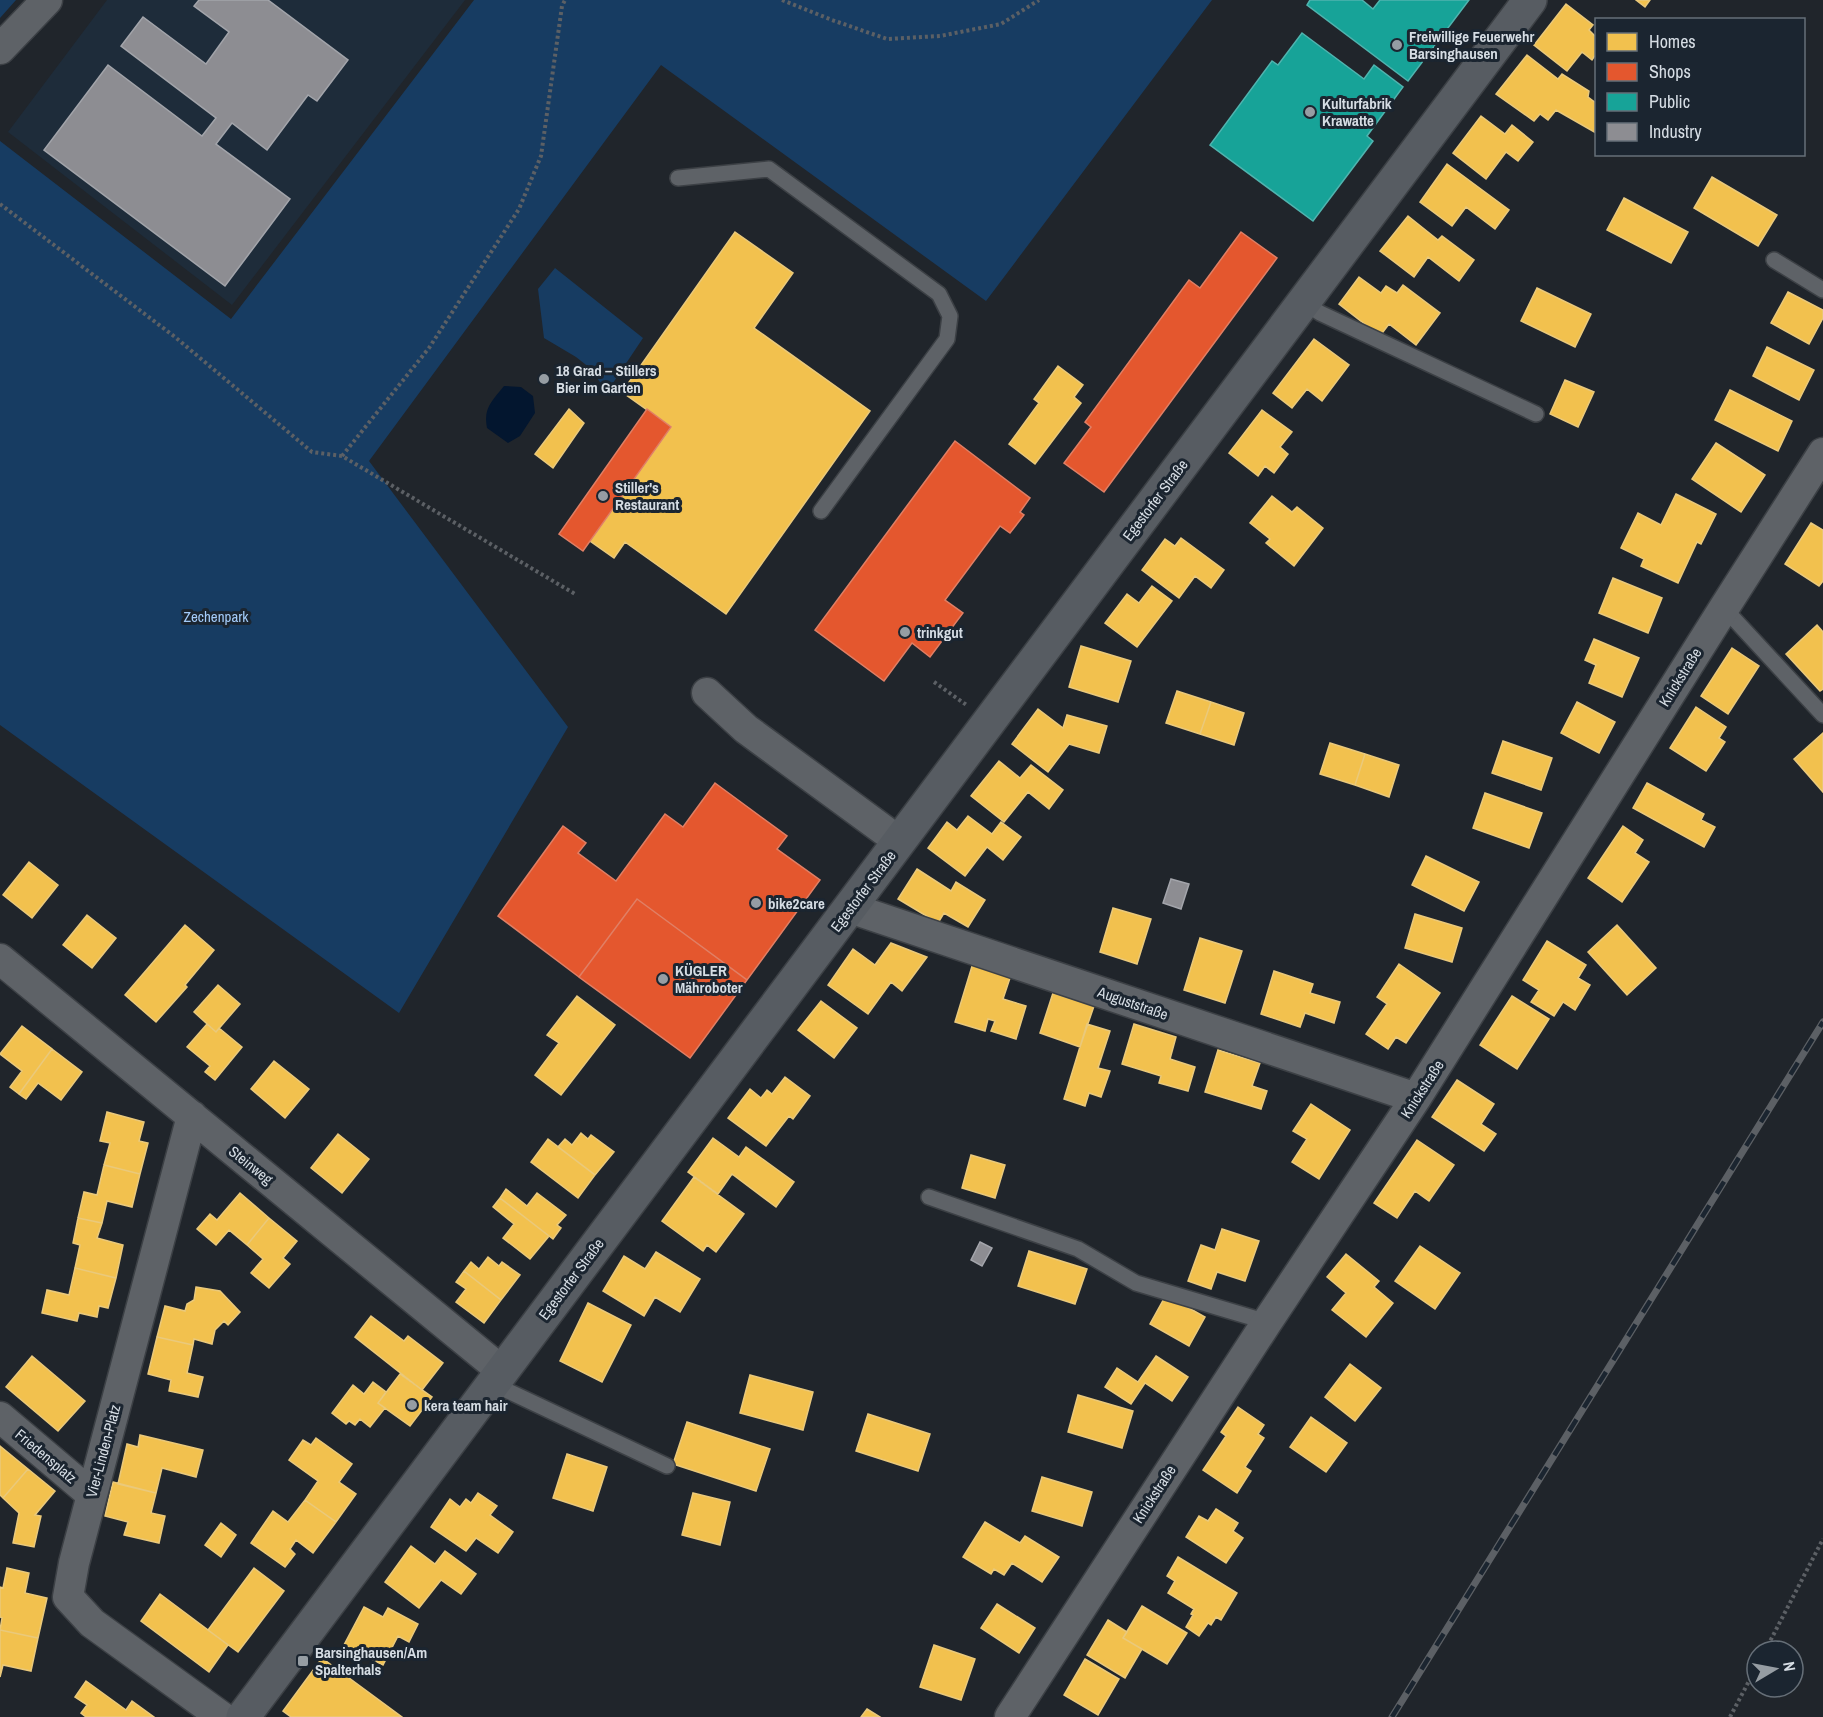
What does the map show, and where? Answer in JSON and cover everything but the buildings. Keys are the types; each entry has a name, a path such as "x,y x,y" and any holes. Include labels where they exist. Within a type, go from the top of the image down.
{"main road":[{"name":"Egestorfer Straße","path":"243,1717 1530,0"}],"street":[{"path":"0,49 47,0"},
{"name":"Knickstraße","path":"1010,1717 1416,1098 1823,453"},
{"name":"Egestorfer Straße","path":"707,693 746,729 900,842"},
{"name":"Auguststraße","path":"850,908 1416,1098"},
{"name":"Steinweg","path":"0,958 192,1116 498,1378"},
{"name":"Vier-Linden-Platz","path":"192,1116 91,1494 68,1597 92,1623 222,1717"},
{"name":"Friedensplatz","path":"0,1417 91,1494"}],"lane":[{"path":"678,178 769,169 939,294 950,316 948,339 821,511"},
{"path":"1774,260 1823,290"},
{"path":"1304,302 1320,313 1536,414"},
{"path":"1724,608 1823,716"},
{"path":"929,1197 1078,1249 1136,1283 1267,1322"},
{"path":"498,1378 667,1466"}],"path":[{"path":"342,456 429,348 519,209 541,156 562,6 565,0"},
{"path":"782,0 886,39 940,36 1001,24 1039,0"},
{"path":"0,204 175,337 312,452 342,456 574,594"},
{"path":"934,682 989,721"},
{"path":"1771,1639 1823,1539"},
{"path":"1730,1717 1745,1689"}],"shaded area":[{"path":"107,0 465,0 232,305 8,132"},
{"path":"504,386 521,387 533,396 535,413 520,436 508,443 487,428 486,421 487,410"}],"green space":[{"path":"0,0 16,0 0,18"},
{"name":"Zechenpark","path":"474,0 1212,0 986,301 661,65 369,461 568,727 399,1013 0,725 0,141 231,319"},
{"path":"555,268 643,338 607,392 590,368 544,338 538,289"}],"railway":[{"path":"1392,1717 1823,1022"}],"place":[{"name":"Freiwillige Feuerwehr Barsinghausen","path":"1397,45"},
{"name":"Kulturfabrik Krawatte","path":"1310,112"},
{"name":"18 Grad – Stillers Bier im Garten","path":"544,379"},
{"name":"Stiller's Restaurant","path":"603,496"},
{"name":"trinkgut","path":"905,632"},
{"name":"bike2care","path":"756,903"},
{"name":"KÜGLER Mähroboter","path":"663,979"},
{"name":"kera team hair","path":"412,1405"},
{"name":"Barsinghausen/Am Spalterhals","path":"303,1661"}]}
